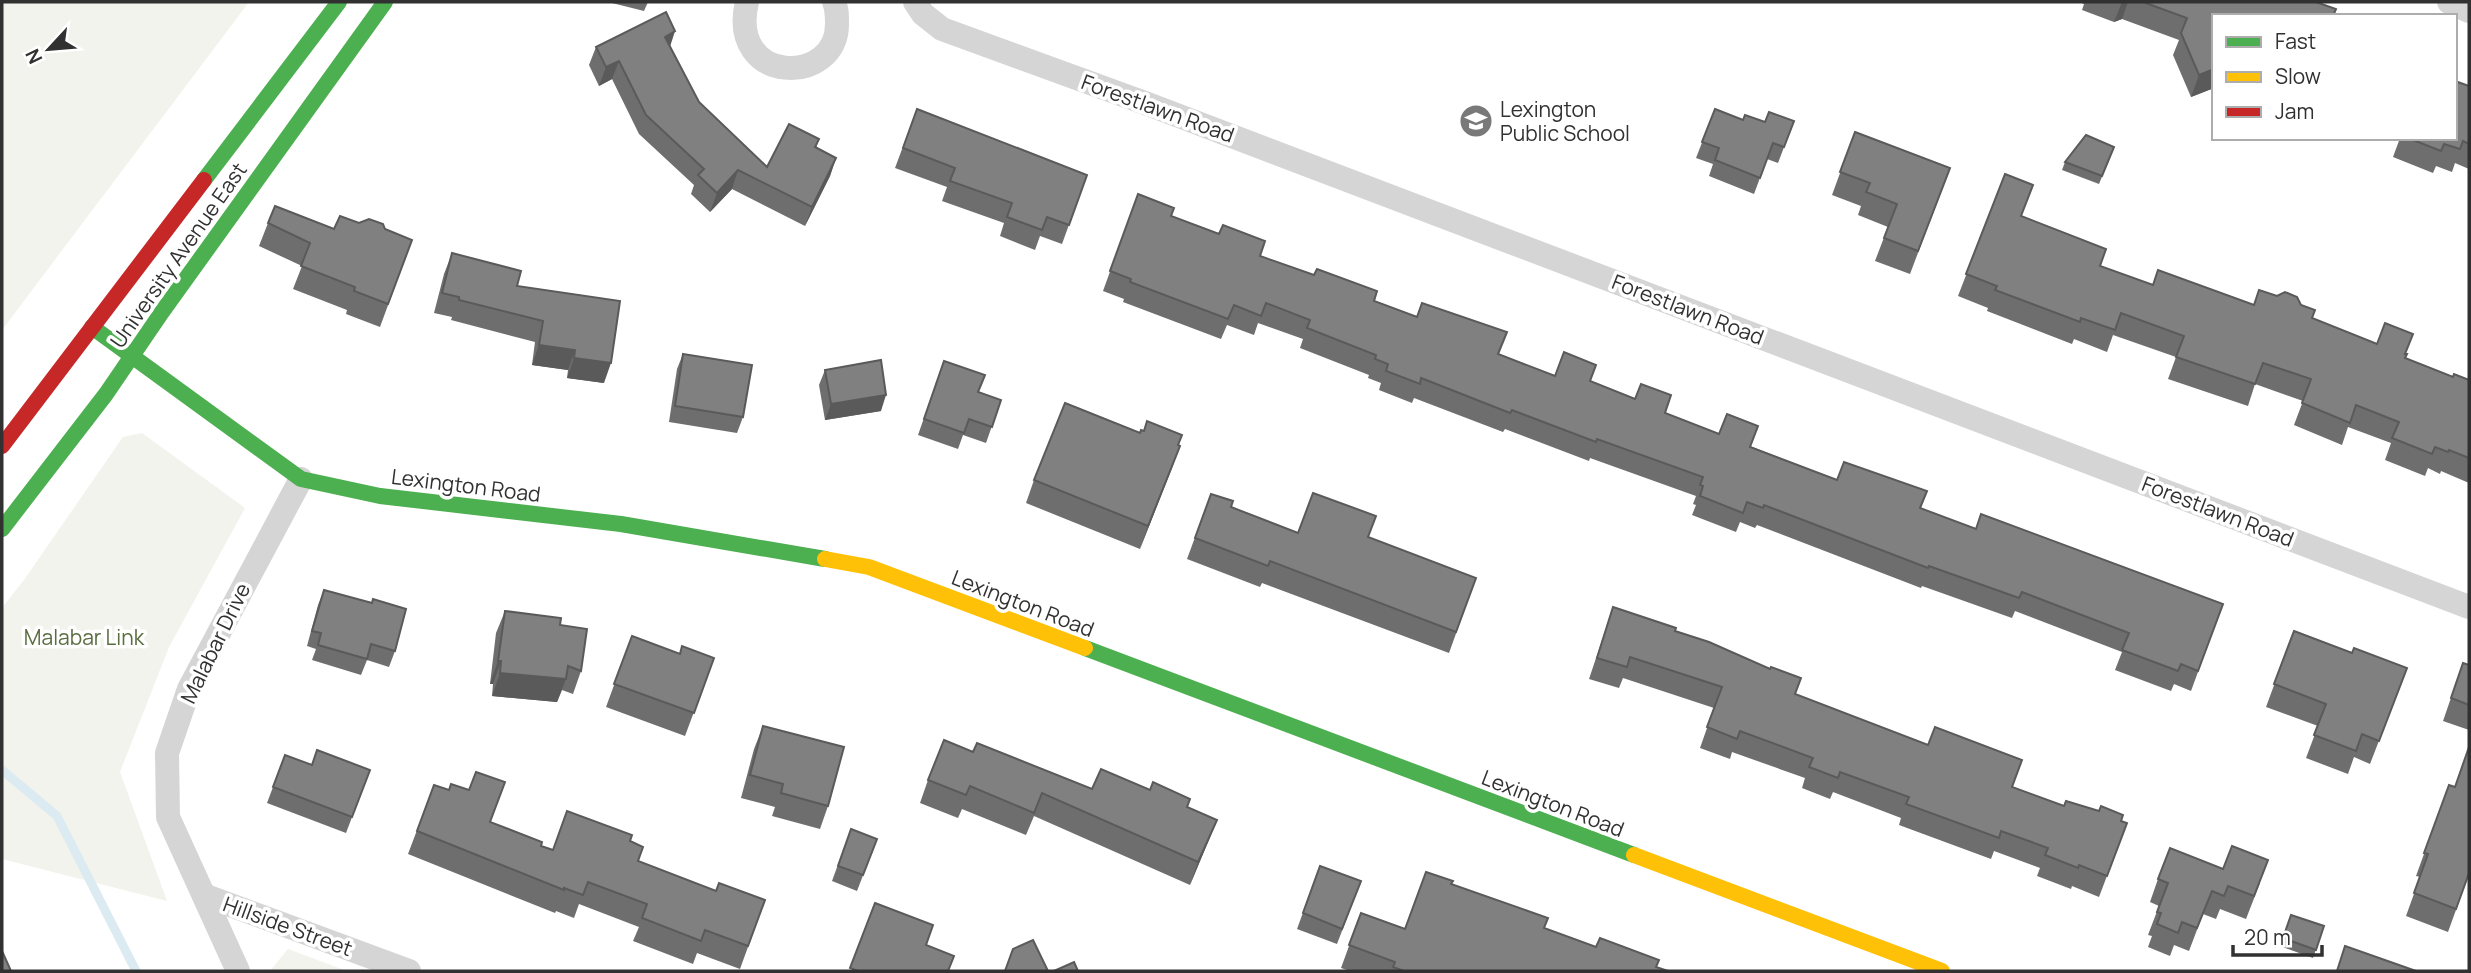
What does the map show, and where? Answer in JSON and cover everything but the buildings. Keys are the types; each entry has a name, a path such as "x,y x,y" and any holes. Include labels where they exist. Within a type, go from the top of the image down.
{"street":[{"name":"University Avenue East","path":"2,446 339,2"},
{"name":"University Avenue East","path":"2,529 132,358 385,2"},
{"path":"747,2 743,17 744,34 752,48 764,60 789,69 819,60 831,47 842,4"},
{"name":"Forestlawn Road","path":"915,2 923,14 942,29 1145,103 2469,607"},
{"path":"2449,2 2469,11"},
{"name":"Lexington Road","path":"92,327 301,479 380,496 621,524 869,567 1942,971"},
{"name":"Malabar Drive","path":"238,971 168,817 167,753 189,689 301,479"},
{"name":"Hillside Street","path":"206,896 409,971"}],"green space":[{"path":"2,2 249,2 2,330"},
{"name":"Malabar Link","path":"142,433 245,508 169,647 120,772 167,901 2,859 2,608 123,437"},
{"path":"288,949 347,971 270,971"}],"waterway":[{"path":"2,770 57,816 136,971"}],"traffic: fast":[{"path":"204,180 339,2"},
{"path":"2,529 106,394 385,2"},
{"path":"92,327 301,479 380,496 621,524 825,559"},
{"path":"1085,648 1634,855"}],"traffic: slow":[{"path":"825,559 869,567 1085,648"},
{"path":"1634,855 1942,971"}],"traffic: jam":[{"path":"2,446 204,180"}],"place":[{"name":"Lexington Public School","path":"1476,121"}]}
